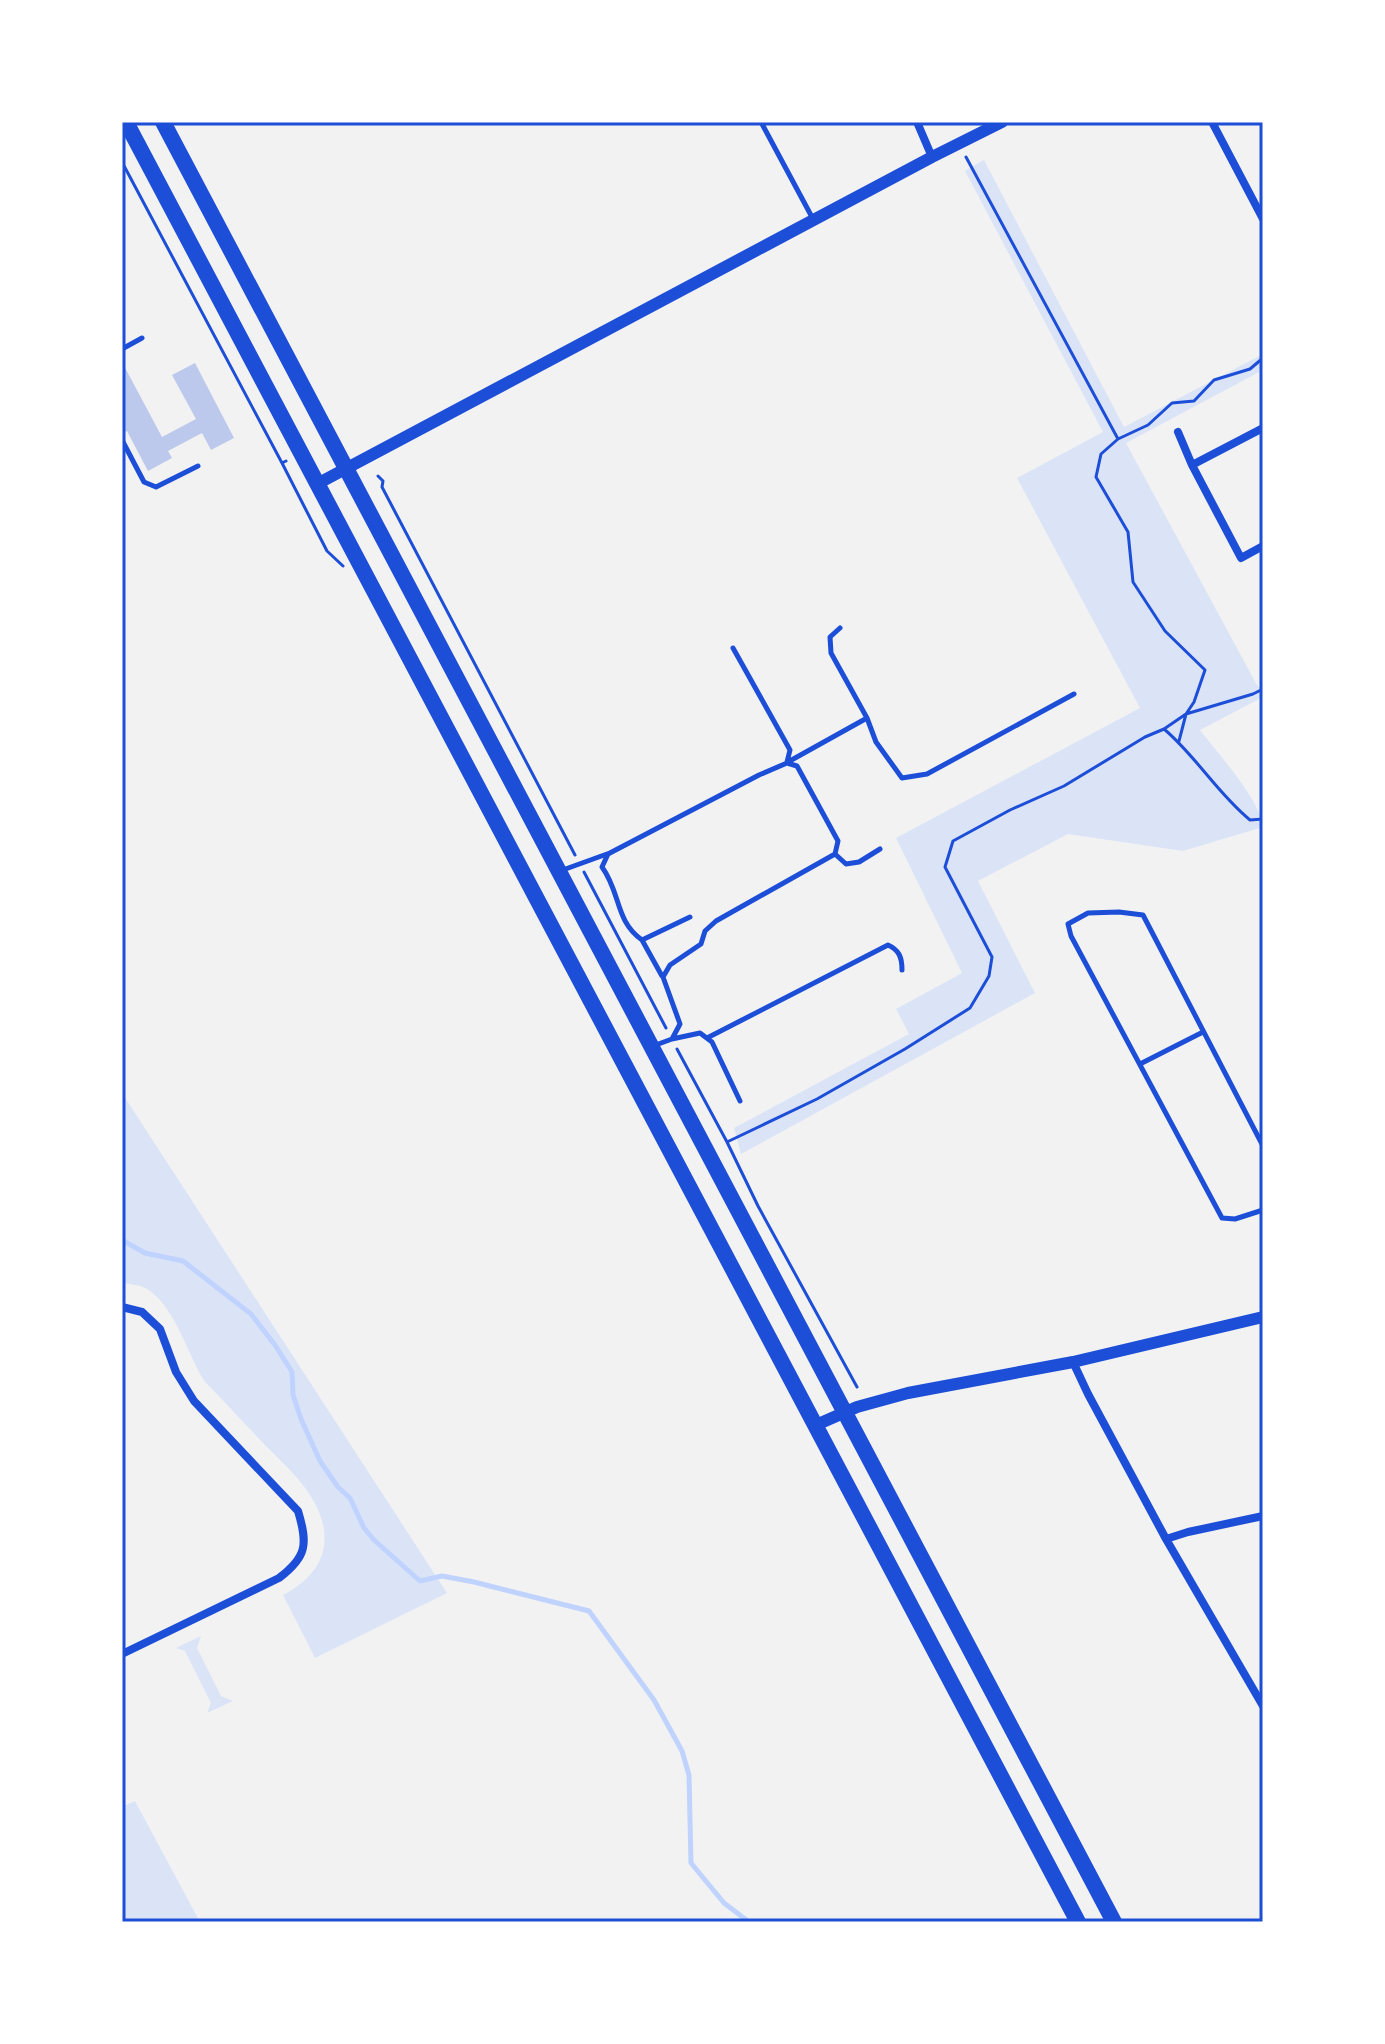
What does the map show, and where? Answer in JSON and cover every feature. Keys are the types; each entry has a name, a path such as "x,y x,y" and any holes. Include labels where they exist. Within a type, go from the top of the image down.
{"main road":[{"path":"126,122 1078,1922"},
{"path":"163,122 1114,1922"}],"street":[{"path":"917,122 932,157"},
{"path":"317,484 1002,122"},
{"path":"1212,122 1263,219"},
{"path":"1192,465 1263,428"},
{"path":"1178,432 1241,558 1263,546"},
{"path":"122,1307 142,1312 160,1329 176,1372 194,1401 298,1511 304,1531 304,1552 292,1568 279,1578 122,1654"},
{"path":"816,1425 876,1401 908,1393 1073,1362 1263,1317"},
{"path":"1073,1362 1166,1539 1263,1706"},
{"path":"1166,1539 1263,1516"}],"lane":[{"path":"761,122 813,220"},
{"path":"122,349 142,338"},
{"path":"122,440 144,482 156,487 198,466"},
{"path":"840,628 830,637 831,653 867,718 876,742 902,778 927,774 1074,694"},
{"path":"733,648 790,750 787,763"},
{"path":"559,871 608,854 787,763 867,718"},
{"path":"663,977 670,965 701,944 705,931 716,921 835,854 838,841 797,766 787,763"},
{"path":"835,854 846,864 859,862 880,849"},
{"path":"608,854 602,867 612,880 622,918 634,935 642,940 663,977 680,1024 672,1039"},
{"path":"1263,1146 1143,915 1088,913 1068,924 1071,936 1222,1218 1235,1219 1263,1210"},
{"path":"642,940 690,917"},
{"path":"707,1038 888,945 896,948 902,959 902,970"},
{"path":"1140,1064 1204,1032"},
{"path":"652,1046 700,1033 712,1042 740,1101"}],"path":[{"path":"959,143 1118,439"},
{"path":"122,162 284,462 327,551 340,565 367,579"},
{"path":"1179,741 1186,714 1194,702 1205,670 1165,631 1133,582 1128,532 1096,477 1101,454 1118,439 1148,425 1172,403 1194,401 1214,380 1250,369 1263,358"},
{"path":"378,476 758,1206 857,1387"},
{"path":"727,1142 817,1099 970,1008 989,976 992,957 945,867 953,841 1010,810 1064,786 1186,714 1263,689"},
{"path":"1164,729 1179,741 1236,809 1250,820 1263,819"}],"shaded area":[{"path":"984,160 1124,427 1263,354 1263,370 1126,443 1258,687 1263,685 1263,697 1200,730 1247,791 1263,827 1183,851 1068,834 978,881 1035,993 741,1154 734,1128 909,1034 896,1009 962,973 896,838 1140,708 1017,478 1103,432 965,171"},
{"path":"122,1093 447,1593 315,1658 283,1595 300,1585 320,1560 324,1531 313,1500 293,1474 205,1382 173,1319 157,1297 145,1288 122,1283"},
{"path":"201,1636 197,1648 221,1696 233,1701 207,1713 211,1703 185,1651 176,1648"},
{"path":"135,1801 200,1922 122,1922 122,1807"}],"building":[{"path":"122,362 162,437 196,419 172,375 195,363 234,438 211,450 202,433 168,451 172,458 148,471 127,431 122,431"}],"waterway":[{"path":"122,1240 145,1253 183,1261 251,1314 292,1372 293,1395 320,1461 350,1498 364,1528 420,1581 442,1576 589,1611 654,1700 682,1751 689,1775 691,1863 724,1903 749,1922"}]}
